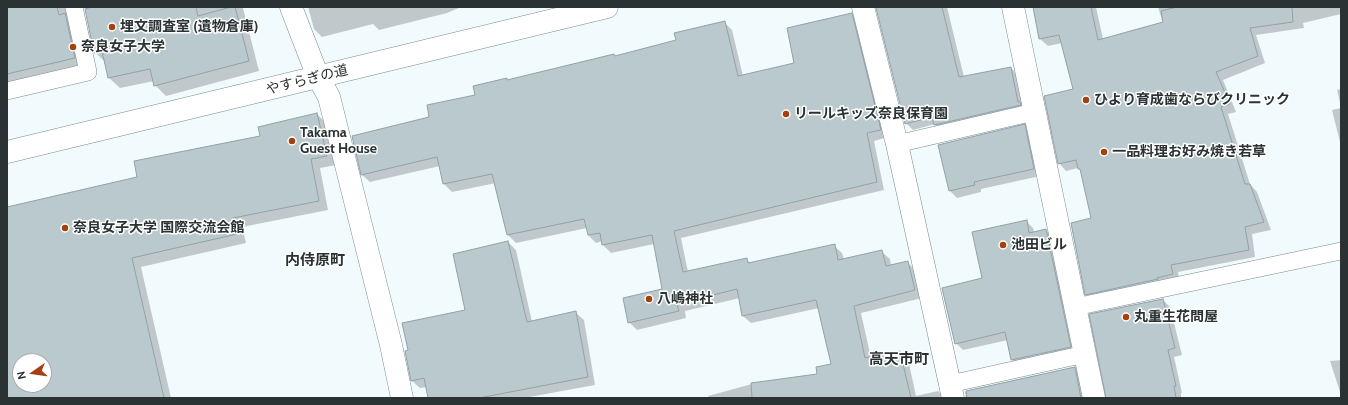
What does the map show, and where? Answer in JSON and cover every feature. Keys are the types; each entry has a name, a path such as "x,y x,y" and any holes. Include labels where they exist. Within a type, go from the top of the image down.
{"street":[{"path":"291,7 318,77 329,97 391,345 402,398"},
{"name":"やすらぎの道","path":"7,152 607,7"},
{"path":"863,7 897,144 951,391"},
{"path":"1013,7 1094,398"}],"lane":[{"path":"7,91 88,72 74,7"},
{"path":"897,144 1034,112"},
{"path":"1075,307 1341,251"},
{"path":"951,391 1085,354"}],"building":[{"path":"7,7 57,7 59,15 65,13 75,58 7,74"},
{"path":"92,7 196,7 198,16 235,7 249,61 154,86 150,69 108,78 102,51 94,53 85,9"},
{"path":"942,7 959,77 1011,67 1018,102 1020,102 1021,105 934,125 932,117 905,124 876,8"},
{"path":"1033,7 1091,7 1098,40 1163,22 1161,11 1177,7 1292,7 1293,22 1250,28 1258,56 1216,72 1230,104 1221,107 1245,184 1250,184 1264,222 1245,227 1249,250 1171,265 1173,274 1157,278 1158,279 1085,295 1071,223 1091,218 1080,169 1078,169 1076,160 1058,164 1044,96 1073,89 1059,35 1039,39"},
{"path":"852,13 881,130 867,133 877,182 674,231 683,272 747,258 748,263 835,244 838,260 882,250 886,266 908,261 915,290 854,306 865,358 900,351 911,398 752,398 751,383 817,374 816,367 831,364 816,300 742,316 737,289 677,304 679,311 628,323 623,298 662,289 652,235 602,245 600,233 588,235 584,219 507,235 492,174 443,184 437,157 361,175 352,136 429,117 427,105 475,95 473,86 507,78 507,80 614,54 615,56 676,40 674,33 725,21 738,76 794,63 787,28"},
{"path":"317,113 327,156 311,159 319,201 233,218 237,234 132,258 164,398 7,398 7,207 137,177 134,161 260,136 258,127"},
{"path":"1025,124 1034,169 974,182 975,185 949,191 938,145"},
{"path":"1027,220 1029,233 1046,229 1071,347 1011,360 1005,332 955,344 942,288 982,278 972,232"},
{"path":"508,241 527,322 576,311 588,377 479,398 428,398 424,378 411,381 405,351 408,350 402,323 465,310 453,254"},
{"path":"1163,299 1175,348 1168,350 1176,386 1174,386 1176,398 1106,398 1089,314"},
{"path":"1075,367 1081,398 967,398 966,391"}],"place":[{"name":"埋文調査室 (遺物倉庫)","path":"112,27"},
{"name":"奈良女子大学","path":"73,47"},
{"name":"ひより育成歯ならびクリニック","path":"1086,100"},
{"name":"リールキッズ奈良保育園","path":"786,114"},
{"name":"Takama Guest House","path":"292,141"},
{"name":"一品料理お好み焼き若草","path":"1104,152"},
{"name":"奈良女子大学 国際交流会館","path":"65,228"},
{"name":"池田ビル","path":"1003,245"},
{"name":"八嶋神社","path":"649,299"},
{"name":"丸重生花問屋","path":"1126,317"}],"district":[{"name":"内侍原町","path":"315,261"},
{"name":"高天市町","path":"899,360"}]}
